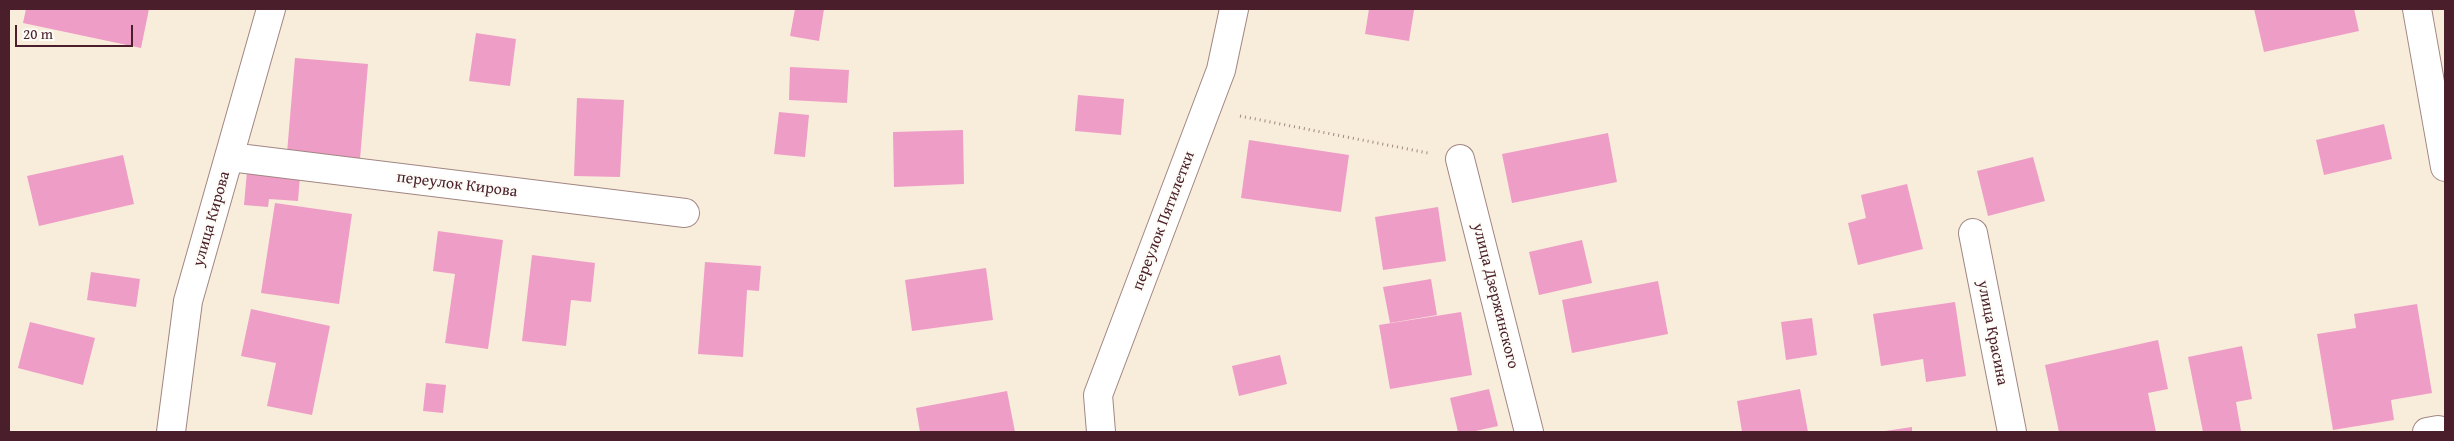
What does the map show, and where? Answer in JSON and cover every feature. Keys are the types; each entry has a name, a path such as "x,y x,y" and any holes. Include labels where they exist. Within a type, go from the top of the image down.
{"street":[{"name":"улица Кирова","path":"171,432 188,301 271,9"},
{"name":"переулок Пятилетки","path":"1101,432 1098,395 1220,70 1234,9"},
{"path":"2418,9 2445,167"},
{"name":"переулок Кирова","path":"230,157 685,213"},
{"name":"улица Дзержинского","path":"1460,160 1529,432"},
{"name":"улица Красина","path":"1973,233 2012,432"},
{"path":"2427,432 2438,430 2445,432"}],"path":[{"path":"1206,109 1460,160"}],"building":[{"path":"26,9 149,9 141,48 23,23"},
{"path":"795,9 824,9 819,41 790,36"},
{"path":"1369,9 1414,10 1409,41 1365,34"},
{"path":"2254,9 2354,9 2359,31 2264,52"},
{"path":"476,33 516,39 510,86 469,81"},
{"path":"295,58 368,64 360,159 287,153"},
{"path":"790,67 849,70 847,103 789,100"},
{"path":"1078,95 1124,99 1121,135 1075,131"},
{"path":"577,98 624,100 620,177 574,176"},
{"path":"779,112 809,115 805,157 774,154"},
{"path":"2384,124 2392,159 2324,175 2316,140"},
{"path":"963,130 964,184 894,187 893,132"},
{"path":"1608,133 1617,182 1512,203 1502,154"},
{"path":"1249,140 1349,155 1341,212 1241,198"},
{"path":"123,155 134,204 39,226 27,176"},
{"path":"2033,157 2045,201 1988,216 1977,171"},
{"path":"247,171 300,176 298,201 269,199 268,207 244,205"},
{"path":"1907,184 1923,249 1858,265 1848,223 1866,218 1861,195"},
{"path":"275,203 352,214 339,304 261,293"},
{"path":"1438,207 1446,261 1383,270 1375,217"},
{"path":"438,231 503,240 488,349 445,343 455,274 433,271"},
{"path":"1582,240 1592,283 1539,295 1529,252"},
{"path":"532,255 595,263 591,302 571,300 566,346 522,341"},
{"path":"705,262 761,266 759,291 747,290 743,357 698,354"},
{"path":"986,268 993,320 912,331 905,280"},
{"path":"91,272 140,279 136,307 87,300"},
{"path":"1431,279 1437,315 1390,323 1383,287"},
{"path":"1658,281 1668,334 1572,353 1562,300"},
{"path":"1955,302 1966,376 1926,382 1923,359 1881,366 1873,314"},
{"path":"2417,304 2432,393 2391,400 2394,420 2333,430 2317,334 2356,328 2354,314"},
{"path":"251,309 330,326 312,415 267,406 276,363 241,356"},
{"path":"1461,312 1472,375 1390,389 1379,325"},
{"path":"1812,318 1817,355 1786,360 1781,322"},
{"path":"30,322 95,338 83,385 18,368"},
{"path":"2158,340 2168,389 2148,393 2156,432 2059,432 2045,365"},
{"path":"2242,346 2252,399 2236,402 2241,431 2203,432 2188,357"},
{"path":"1280,355 1287,384 1239,396 1232,366"},
{"path":"426,383 446,385 443,413 423,411"},
{"path":"1489,389 1498,426 1471,432 1458,432 1450,398"},
{"path":"1800,389 1808,432 1742,432 1737,401"},
{"path":"1007,391 1015,432 920,432 916,408"},
{"path":"1912,427 1912,432 1885,432 1885,431"}]}
